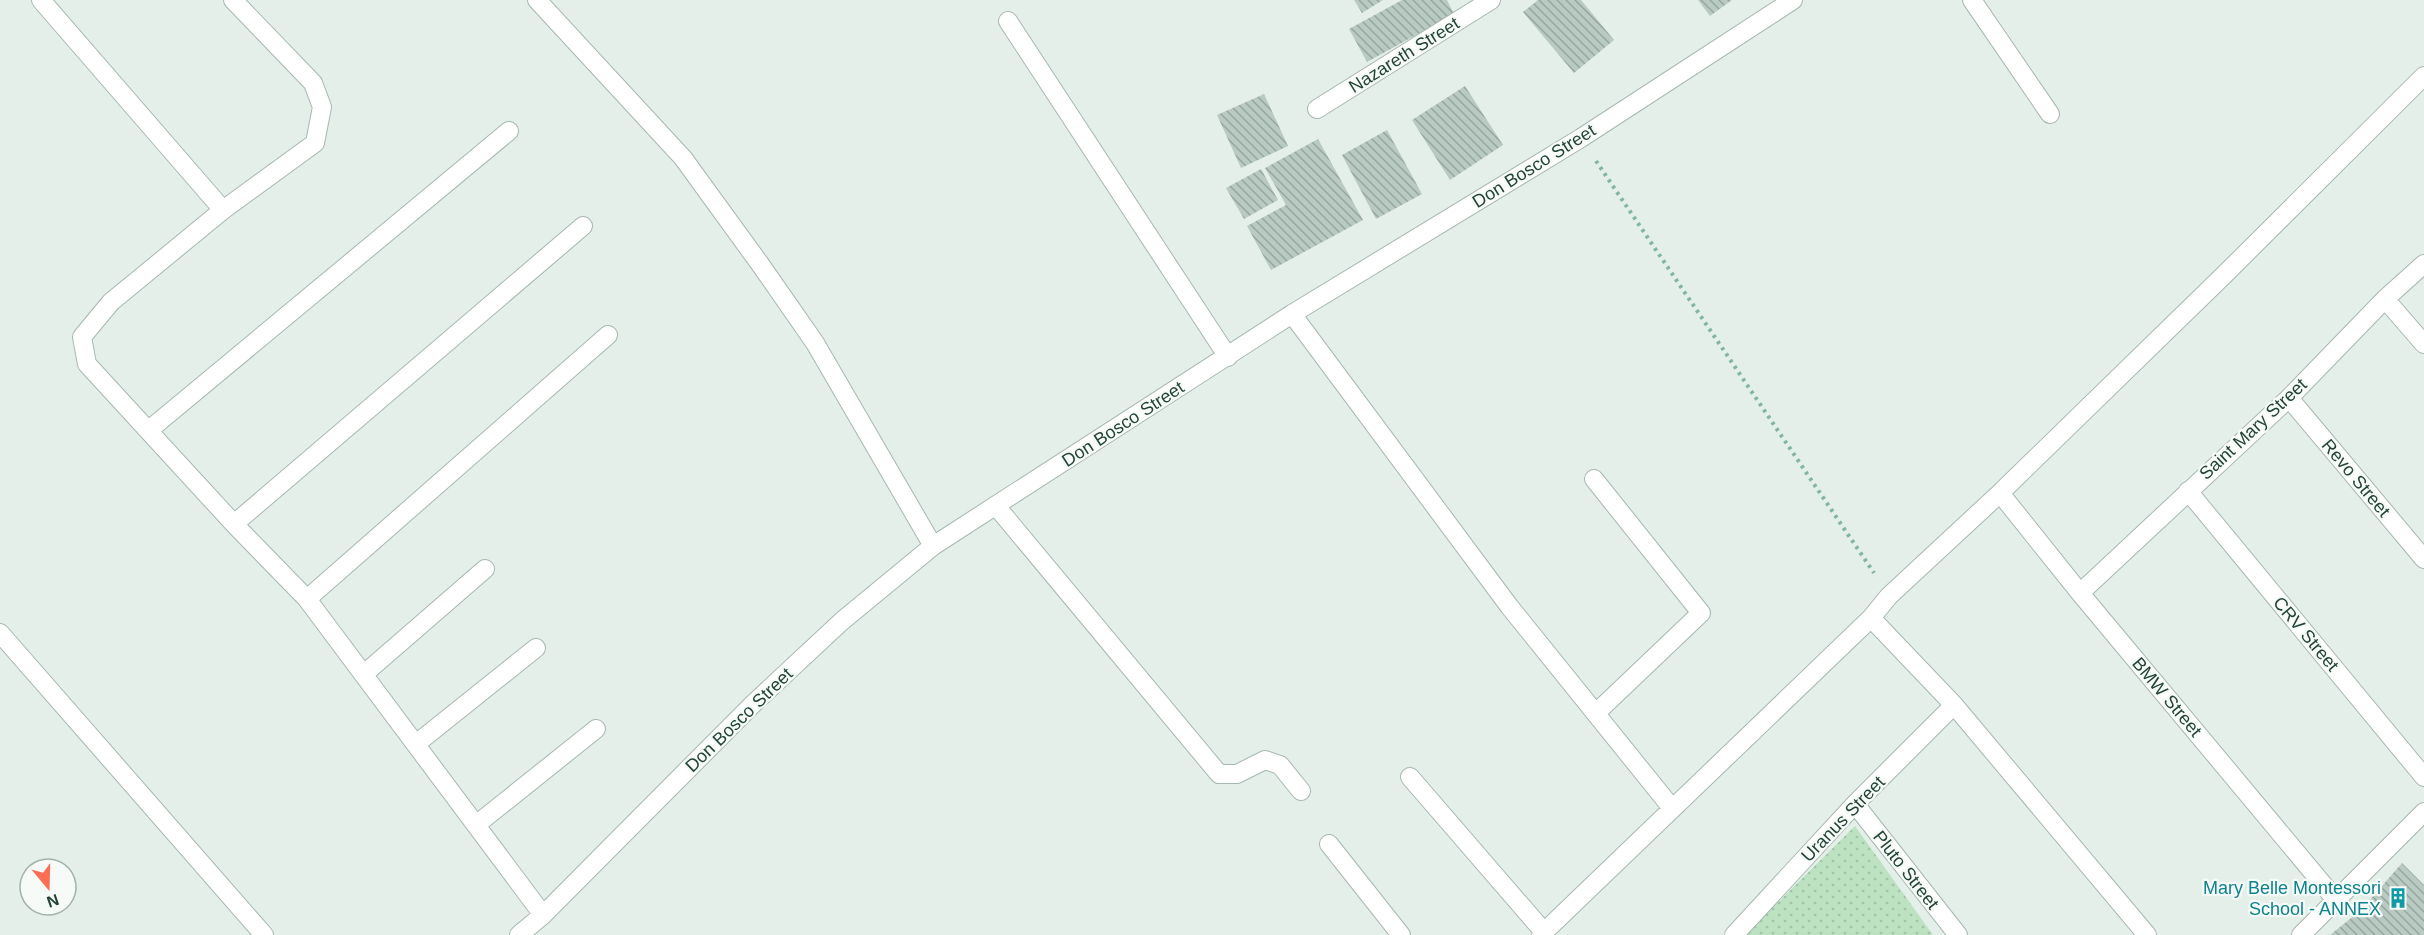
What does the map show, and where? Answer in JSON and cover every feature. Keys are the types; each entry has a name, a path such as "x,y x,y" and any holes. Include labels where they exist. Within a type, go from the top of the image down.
{"street":[{"path":"41,0 223,210"},
{"path":"233,0 313,82 322,107 315,143 223,210 111,302 82,337 87,364 234,524 307,599 543,915"},
{"name":"Don Bosco Street","path":"519,935 543,915 753,704 842,621 933,546 1292,314 1581,138 1793,0"},
{"path":"1972,0 2050,114"},
{"path":"548,3 683,158 760,264 815,343 933,546"},
{"name":"Nazareth Street","path":"1317,109 1479,3"},
{"path":"1008,21 1228,357"},
{"path":"1410,777 1542,933 1871,618 1889,596 2000,493 2424,76"},
{"path":"149,430 509,131"},
{"path":"234,524 583,226"},
{"name":"Saint Mary Street","path":"2080,593 2289,398 2385,299 2424,264"},
{"path":"2385,299 2424,344"},
{"path":"1292,314 1509,606 1671,807"},
{"path":"307,599 608,335"},
{"name":"Revo Street","path":"2289,398 2424,559"},
{"path":"1594,479 1701,613 1596,713"},
{"name":"CRV Street","path":"2188,491 2424,777"},
{"name":"BMW Street","path":"2000,493 2080,593 2336,900"},
{"path":"996,506 1219,774 1237,774 1265,760 1281,765 1301,791"},
{"path":"364,674 485,569"},
{"path":"1871,618 1954,705 2147,935"},
{"path":"0,633 264,935"},
{"path":"416,744 537,648"},
{"name":"Uranus Street","path":"1734,935 1855,804 1954,705"},
{"path":"476,825 596,729"},
{"name":"Pluto Street","path":"1855,804 1958,935"},
{"path":"2301,935 2424,812"},
{"path":"1329,844 1401,935"}],"path":[{"path":"1581,138 1889,596"}],"green space":[{"path":"1855,826 1933,935 1745,935"}],"building":[{"path":"1354,0 1383,0 1362,13"},
{"path":"1402,0 1447,0 1454,14 1367,62 1349,29"},
{"path":"1538,0 1581,0 1614,40 1574,73 1523,12"},
{"path":"1698,0 1732,0 1710,16"},
{"path":"1465,86 1503,145 1450,180 1412,120"},
{"path":"1264,94 1288,146 1241,168 1217,115"},
{"path":"1387,130 1422,194 1376,219 1342,155"},
{"path":"1318,139 1363,220 1271,270 1247,226 1286,205 1265,168"},
{"path":"1261,169 1278,200 1244,219 1226,188"},
{"name":"Mary Belle Montessori School - ANNEX","path":"2402,863 2424,885 2424,935 2330,935 2361,910"}],"place":[{"name":"Mary Belle Montessori School - ANNEX","path":"2398,898"}]}
